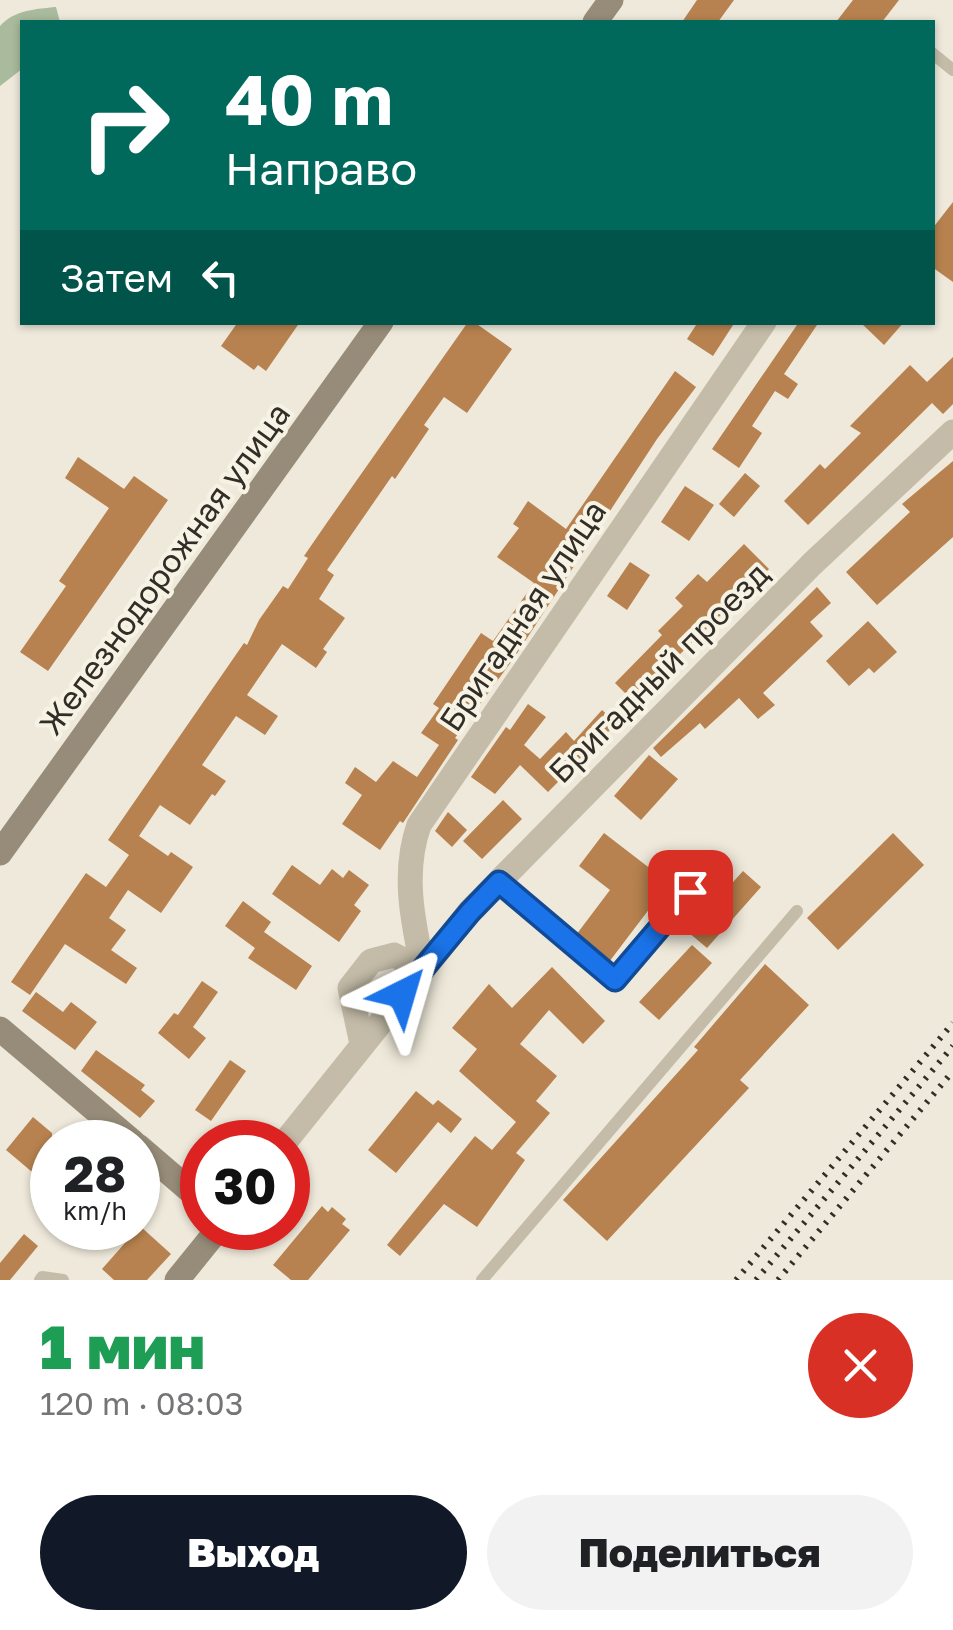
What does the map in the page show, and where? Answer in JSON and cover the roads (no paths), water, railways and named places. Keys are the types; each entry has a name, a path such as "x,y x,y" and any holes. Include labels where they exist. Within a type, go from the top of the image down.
{"street":[{"name":"Железнодорожная улица","path":"0,853 224,546 379,325"},
{"name":"Бригадная улица","path":"423,970 410,905 410,849 419,825 762,325"},
{"name":"Бригадный проезд","path":"423,970 470,912 812,564 953,432"},
{"path":"302,1120 423,970 394,955 371,961 350,988 362,1044"},
{"path":"0,1029 107,1120"},
{"path":"160,1166 180,1183"},
{"path":"184,1277 203,1250"}],"lane":[{"path":"499,882 615,980 690,892"},
{"path":"482,1280 797,911"},
{"path":"40,1280 63,1280"}],"railway":[{"path":"736,1280 953,1023"},
{"path":"756,1280 953,1046"},
{"path":"778,1280 953,1071"}]}
